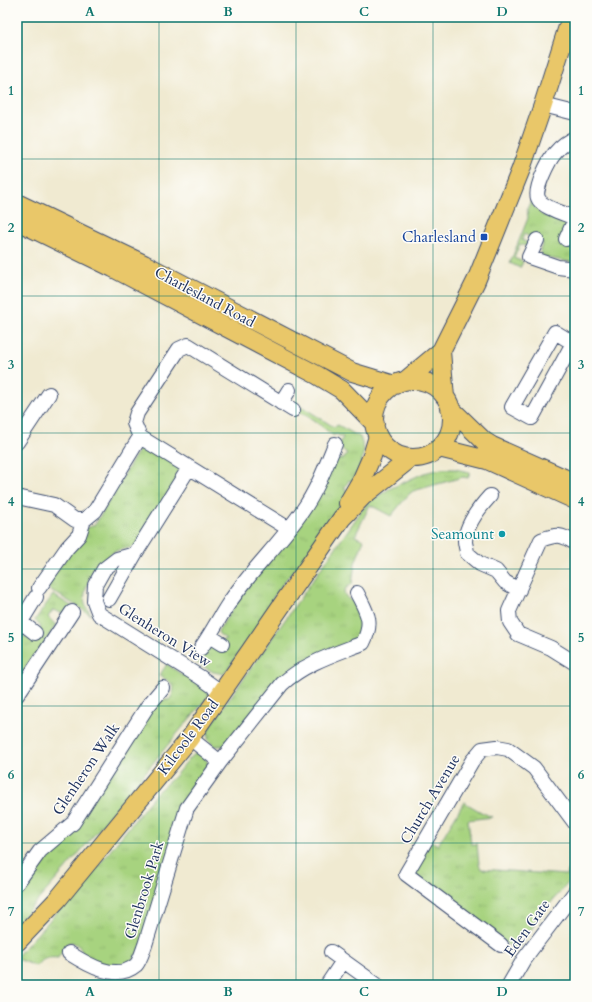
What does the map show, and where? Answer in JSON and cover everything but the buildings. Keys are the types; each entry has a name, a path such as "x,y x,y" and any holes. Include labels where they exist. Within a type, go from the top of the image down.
{"main road":[{"path":"342,518 372,456 376,430 375,412 378,401 386,392 441,351 479,274 521,169 571,17"},
{"name":"Charlesland Road","path":"17,203 144,264 352,372 400,383"},
{"name":"Charlesland Road","path":"17,221 106,265 317,375 342,390 376,430"},
{"path":"376,430 384,445 392,452 401,456 412,458 431,454 446,440 451,430 452,419 448,402 441,351"},
{"path":"400,383 415,380 426,382 436,388 484,441 575,484"},
{"path":"439,448 487,460 575,500"},
{"path":"342,518 362,497 412,458"},
{"name":"Kilcoole Road","path":"17,942 58,899 190,738 342,518"}],"street":[{"path":"543,105 575,113"},
{"path":"566,239 575,218 541,203 538,198 537,191 546,167 555,153 568,141 575,138"},
{"path":"537,240 529,257 558,267 575,269"},
{"path":"555,332 574,344 532,418 512,407 555,332"},
{"path":"289,390 287,406 188,345 179,349 137,413 134,423 140,438 289,529"},
{"path":"17,442 49,394"},
{"path":"35,633 19,625 67,548 79,535 84,520 95,511 140,438"},
{"name":"Glenheron View","path":"211,642 227,606 304,509 335,444"},
{"name":"Glenheron View","path":"109,599 135,554 189,468"},
{"path":"490,496 482,505 469,525 465,541 467,553 480,564 496,571 505,582 519,590"},
{"path":"17,497 54,505 75,520 84,520"},
{"path":"575,543 568,538 555,535 542,540 509,611 510,622 518,634 551,648 575,663"},
{"name":"Glenheron View","path":"135,554 117,559 104,569 95,585 94,601 99,614 222,692"},
{"name":"Glenbrook Park","path":"69,953 84,962 106,971 123,972 137,964 145,945 187,808 220,762 282,684 293,674 320,660 363,643 368,634 369,617 358,593"},
{"path":"17,695 72,612"},
{"name":"Glenheron Walk","path":"17,883 40,851 73,823 147,707 163,688"},
{"path":"190,738 220,762"},
{"name":"Church Avenue","path":"501,946 406,874 472,761 482,749 497,747 508,749 534,768 575,823"},
{"name":"Eden Gate","path":"509,985 524,959 574,895"},
{"path":"331,952 377,985"},
{"path":"327,985 344,961"}],"green space":[{"path":"531,200 541,214 569,226 575,235 575,263 543,257 540,250 543,243 524,234 522,240 532,245 528,247 520,244 514,258 523,262 520,268 510,263 528,218 527,209"},
{"path":"301,406 334,427 338,425 360,437 364,449 361,465 353,482 349,480 344,489 348,491 335,514 299,565 286,579 272,599 256,629 224,674 213,672 189,658 197,646 208,646 226,639 219,634 218,631 334,459 344,459 347,453 342,450 339,445 343,437 335,434 334,436 309,417 298,412 293,412"},
{"path":"147,446 179,465 180,474 137,544 108,556 92,574 84,597 85,604 91,615 46,587 69,553 82,543 87,528 95,525 140,448"},
{"path":"441,469 455,469 470,472 468,478 463,477 413,491 391,516 370,505 355,536 364,540 355,563 352,584 346,588 344,593 346,597 352,601 357,601 365,617 361,637 290,670 224,746 214,746 208,739 208,730 367,503 389,489 424,473"},
{"path":"53,595 73,607 64,614 53,610 48,617 56,625 17,685 17,646 24,636 34,639 41,627 35,620"},
{"path":"167,664 181,674 186,674 207,689 209,696 67,868 17,923 17,885 41,852 81,818 157,699 169,700 172,695 174,688 173,685 159,676"},
{"path":"196,753 201,753 207,761 208,766 195,790 139,955 117,970 81,955 82,952 77,944 71,942 66,944 58,958 46,959 41,961 36,966 17,959 17,956 91,875 157,792 174,777"},
{"path":"464,802 492,817 468,820 471,844 477,844 481,869 566,875 569,870 574,846 575,847 575,875 547,907 516,951 413,873 431,841 438,845"}],"place":[{"name":"Charlesland","path":"484,237"},
{"name":"Seamount","path":"502,534"}]}
